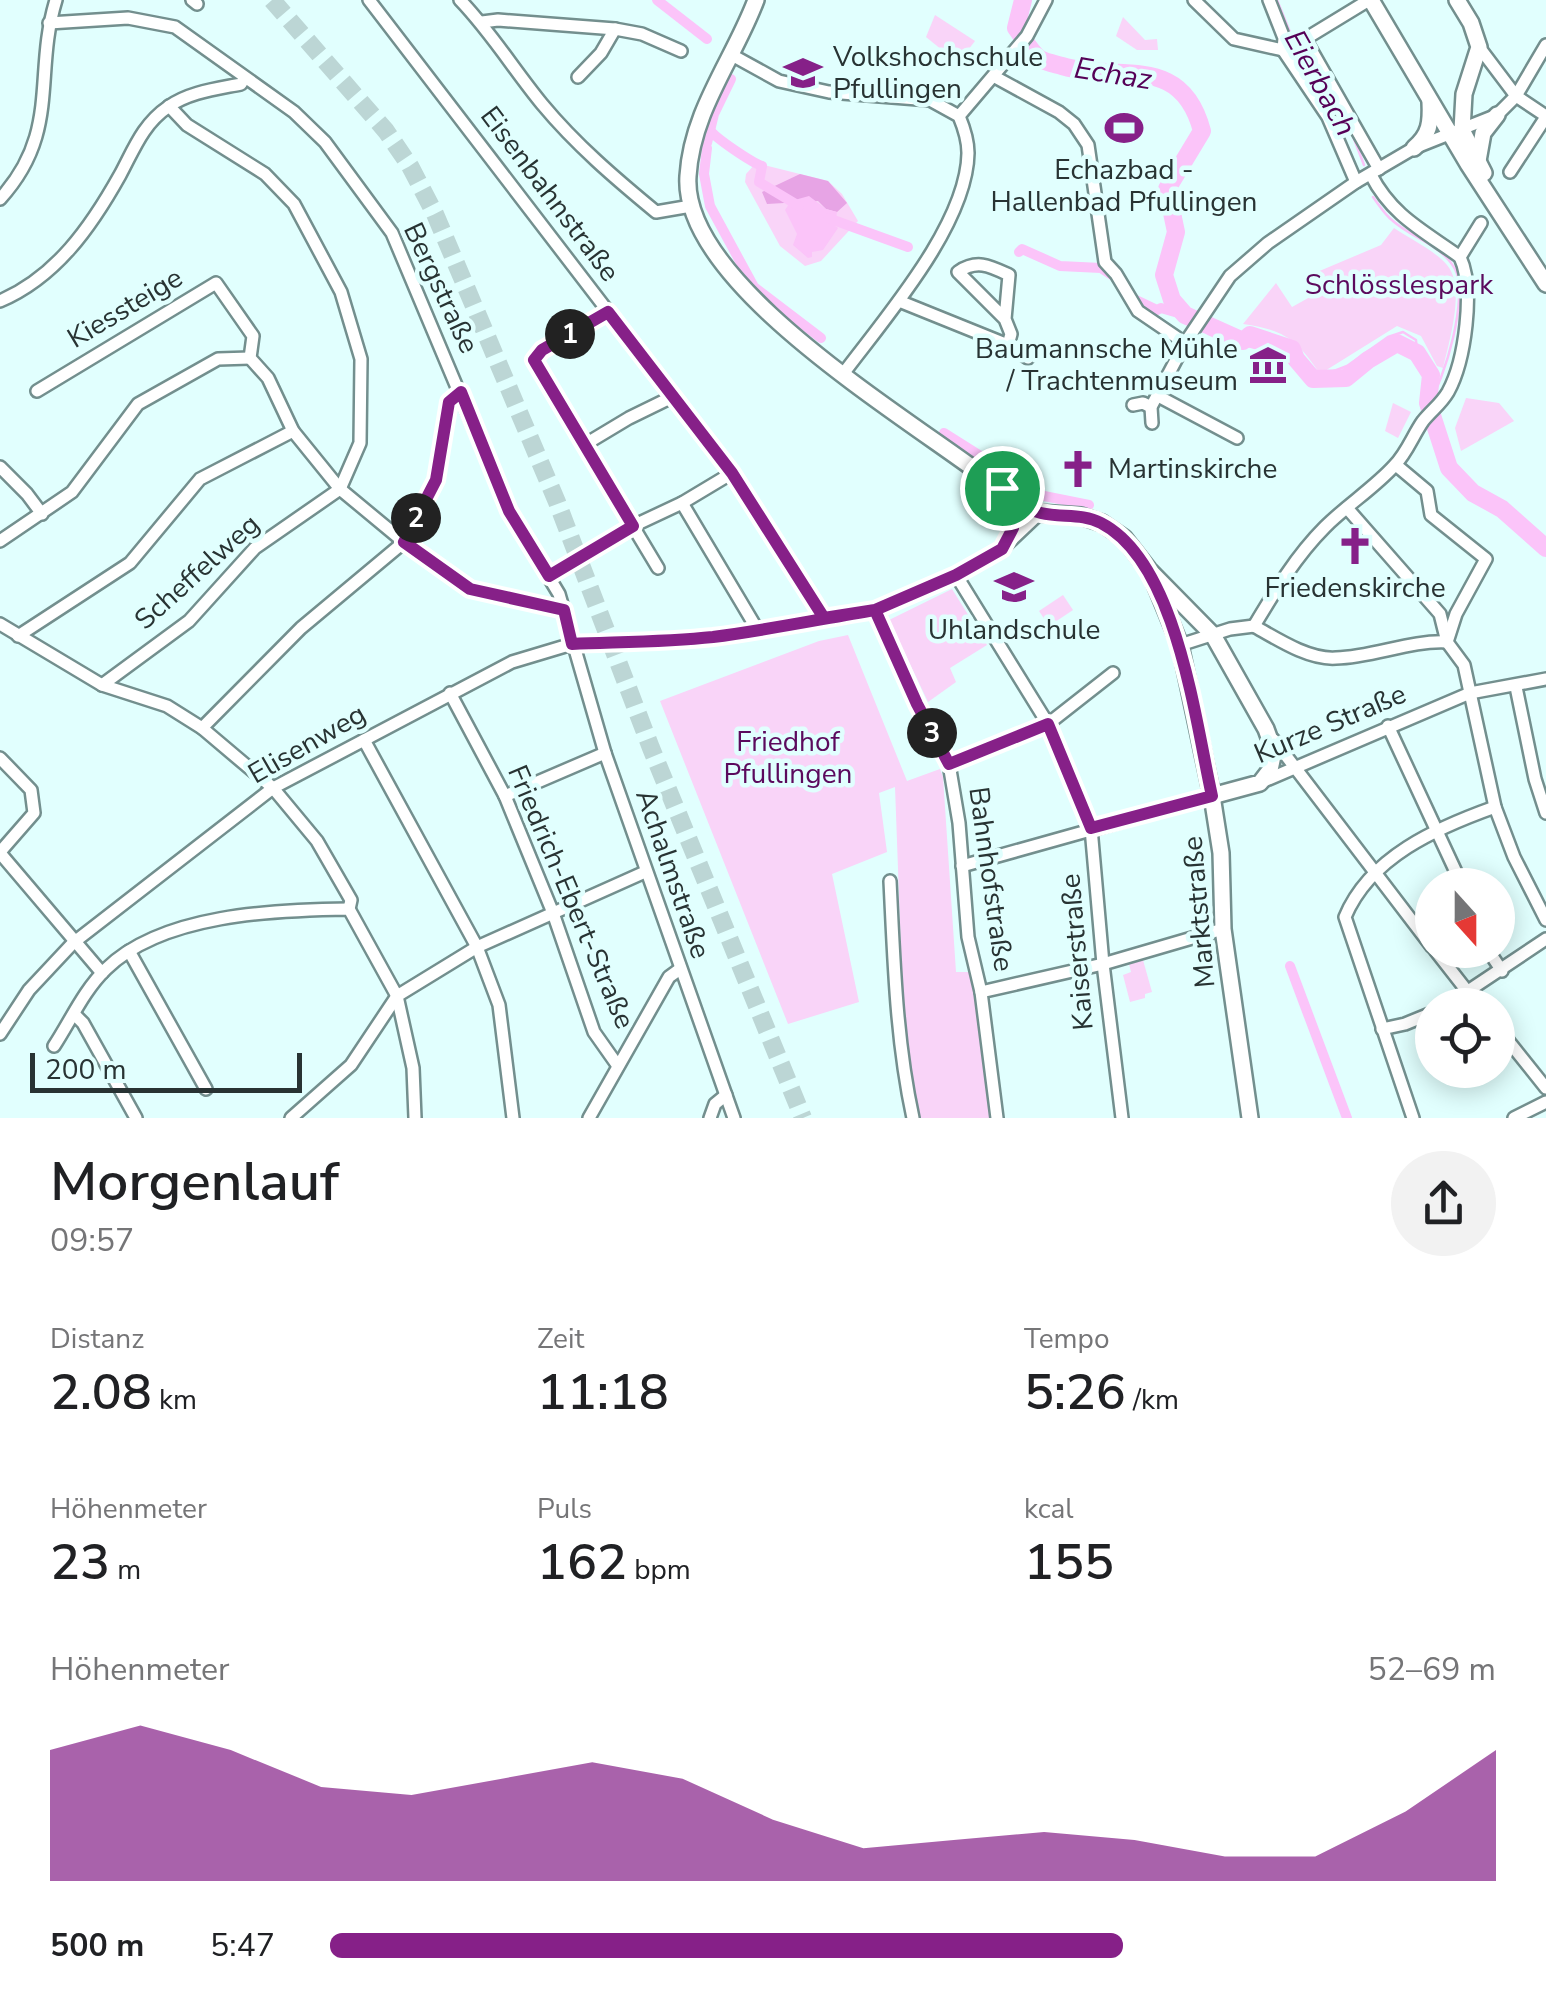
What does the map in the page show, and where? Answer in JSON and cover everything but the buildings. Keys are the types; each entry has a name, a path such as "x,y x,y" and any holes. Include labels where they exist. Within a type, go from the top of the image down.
{"main road":[{"path":"756,0 698,127 688,177 691,206 717,256 780,324 1020,503 1040,512 1081,516 1102,523 1124,538 1149,570 1213,634 1266,729 1274,751 1270,770 1260,782"},
{"path":"1370,0 1430,98 1478,161 1500,210"},
{"path":"1458,0 1479,47 1456,132 1546,284"},
{"path":"1414,148 1427,134 1431,122 1430,98"},
{"path":"1478,161 1483,133 1496,115"},
{"name":"Marktstraße","path":"1149,570 1180,644 1212,796 1221,853 1222,929 1250,1118"},
{"name":"Kurze Straße","path":"1212,796 1260,782"}],"street":[{"path":"0,200 5,185 28,159 43,115 49,23 56,0"},
{"name":"Eisenbahnstraße","path":"369,0 732,473 824,618"},
{"path":"460,0 474,6 543,105 603,168 656,212 691,206"},
{"path":"960,116 1027,36 1046,0"},
{"path":"1194,0 1234,39 1283,50"},
{"path":"1254,626 1296,560 1396,464 1424,419 1439,406 1450,386 1466,319 1467,282 1460,257 1404,219 1383,198 1283,50 1284,38 1269,0"},
{"path":"1369,176 1305,40 1370,0"},
{"name":"Bergstraße","path":"49,23 128,18 175,27 294,112 324,141 392,233 509,511 549,576 564,610 572,644"},
{"path":"482,22 615,30 642,34 681,51"},
{"path":"578,77 601,53 615,30"},
{"path":"1152,423 1155,402 1185,343 1230,276 1256,254 1414,148 1496,115 1516,96 1546,45"},
{"path":"1479,47 1516,96 1546,117 1510,172"},
{"path":"730,54 779,81 828,92 930,100 960,116"},
{"path":"996,77 1074,124 1088,145 1105,262 1138,311 1185,343"},
{"path":"0,301 54,267 91,225 144,128 169,106 198,92 241,84 244,79"},
{"path":"169,106 187,125 265,174 294,204 340,292 362,358 360,443 340,489"},
{"path":"843,374 925,264 946,226 968,156 960,116"},
{"path":"1460,257 1481,223"},
{"path":"1004,320 1009,276 979,263 958,272 1004,320 1011,334 1008,346"},
{"name":"Kiessteige","path":"37,391 216,283 253,336 250,358 268,378 293,431 340,489 470,589 564,610"},
{"path":"899,301 1028,358"},
{"path":"608,312 542,350 535,355 534,362 658,568"},
{"path":"0,541 72,492 138,404 218,358 250,358"},
{"path":"202,728 301,628 404,542 436,480 449,402 461,392"},
{"path":"584,444 674,396"},
{"path":"1133,405 1155,402 1237,438"},
{"path":"18,636 40,618 130,563 200,479 293,431"},
{"path":"1396,464 1427,491 1431,514 1486,558 1456,614 1447,642"},
{"path":"0,467 42,514"},
{"path":"549,576 732,473"},
{"path":"1002,488 1012,510 1013,528 1002,549"},
{"name":"Scheffelweg","path":"102,685 189,621 255,548 340,489"},
{"path":"682,504 757,629"},
{"path":"1346,508 1440,614 1447,642 1464,666 1495,808 1514,857 1546,920"},
{"name":"Elisenweg","path":"0,1034 28,990 73,943 273,788 450,693 512,662 572,644 712,637 875,610 956,575 1002,549 1040,512"},
{"name":"Kaiserstraße","path":"956,575 1048,724 1091,828 1102,964 1122,1118"},
{"name":"Bahnhofstraße","path":"875,610 949,764 968,937 982,992 997,1118"},
{"path":"0,624 102,685 167,706 202,728 273,788 318,840 351,900 349,910 397,996 412,1068 415,1118"},
{"path":"1180,644 1254,626 1294,648 1332,659 1427,641 1447,642"},
{"name":"Achalmstraße","path":"572,644 604,754 734,1118"},
{"path":"949,764 1048,724 1114,673"},
{"name":"Kurze Straße","path":"1260,782 1470,693 1546,680"},
{"path":"1516,687 1546,813"},
{"name":"Friedrich-Ebert-Straße","path":"450,693 505,796 553,913 594,1032 618,1066"},
{"path":"1388,726 1454,868"},
{"path":"1266,729 1415,924"},
{"path":"364,740 477,947 498,1005 513,1118"},
{"path":"505,796 604,754"},
{"path":"0,758 31,790 34,813 0,853 102,973"},
{"name":"Kurze Straße","path":"962,866 1212,796"},
{"path":"1412,1118 1344,917 1374,871 1437,832 1495,808"},
{"path":"291,1118 307,1113 352,1065 397,996 477,947 645,872"},
{"path":"890,881 896,1012 914,1118"},
{"path":"54,1046 102,973 129,951 176,927 300,910 349,910"},
{"path":"982,992 1102,964 1222,929"},
{"path":"1474,988 1546,939"},
{"path":"129,951 206,1090"},
{"path":"589,1118 668,977 680,969"},
{"path":"74,1014 84,1023 136,1118"},
{"path":"1382,1029 1415,1020"},
{"path":"1515,1049 1546,1088"},
{"path":"710,1118 715,1104 726,1095"},
{"path":"1514,1118 1546,1102"}],"green space":[{"path":"935,15 975,41 958,63 926,37"},
{"path":"1123,17 1145,40 1157,39 1158,50 1137,50 1116,36"},
{"path":"756,163 828,181 842,194 858,221 821,261 805,266 780,246 745,182 746,174"},
{"name":"Schlösslespark","path":"1394,228 1435,254 1453,275 1456,300 1443,368 1437,366 1421,336 1397,326 1320,374 1288,338 1243,324 1276,283 1292,307 1319,292 1310,275 1381,245"},
{"path":"1466,398 1499,403 1514,421 1461,451 1455,428"},
{"path":"1393,403 1411,412 1398,438 1385,431"},
{"path":"952,589 987,645 950,668 956,682 928,702 889,620"},
{"path":"1063,595 1073,610 1049,626 1039,611"},
{"name":"Friedhof Pfullingen","path":"848,635 907,781 940,769 943,777 956,972 969,972 992,1118 913,1118 896,1012 903,1005 895,787 879,793 887,852 832,874 859,1002 788,1024 660,701 819,641"},
{"path":"1143,960 1152,992 1130,1002 1123,975 1131,972 1129,964"}],"shaded area":[{"path":"800,174 828,181 847,203 837,212 818,201 767,204 762,192"},
{"path":"809,196 837,212 838,228 823,250 812,252 808,258 793,245 797,234 785,210 791,201"}],"waterway":[{"path":"657,0 707,39"},
{"name":"Echaz","path":"1023,0 1016,28 1040,59 1084,70 1164,80 1192,106 1202,131 1167,189 1176,232 1164,275 1172,300 1185,315 1243,341 1250,335 1292,349 1313,379 1346,378 1397,343 1417,353 1431,375 1428,403 1449,468 1473,493 1502,509 1546,548"},
{"name":"Eierbach","path":"1277,0 1296,47 1333,98"},
{"path":"707,143 714,114 731,79"},
{"path":"709,129 762,166 759,182 799,206"},
{"name":"Eierbach","path":"1351,131 1364,165"},
{"path":"707,148 704,174 710,206 754,287 821,338"},
{"name":"Eierbach","path":"1373,197 1393,221 1442,254 1455,269 1459,281 1453,338 1428,403"},
{"path":"828,218 908,247"},
{"path":"1019,252 1022,249 1060,266 1101,268 1112,275"},
{"path":"1136,300 1157,310 1185,315"},
{"path":"1313,379 1347,366 1388,337 1403,332 1416,340 1417,353"},
{"name":"Echaz","path":"1243,341 1273,349"},
{"name":"Echaz","path":"1284,355 1296,359"},
{"path":"944,433 1044,496 1089,505"},
{"path":"1290,966 1347,1118"}],"tunnel":[{"path":"272,0 386,131 435,214 557,502 651,748 803,1118"}],"place":[{"name":"Volkshochschule Pfullingen","path":"803,73"},
{"name":"Echazbad - Hallenbad Pfullingen","path":"1124,128"},
{"name":"Baumannsche Mühle / Trachtenmuseum","path":"1268,365"},
{"name":"Martinskirche","path":"1078,469"},
{"name":"Friedenskirche","path":"1355,546"},
{"name":"Uhlandschule","path":"1014,587"}],"route":[{"path":"1002,488 1012,510 1013,528 1002,549 956,575 875,610 824,618 732,473 608,312 542,350 535,355 534,362 633,526 549,576 509,511 461,392 449,402 436,480 404,542 470,589 564,610 572,644 712,637 875,610 949,764 1048,724 1091,828 1212,796 1180,644 1149,570 1124,538 1102,523 1081,516 1040,512 1020,503 1002,488"}]}
